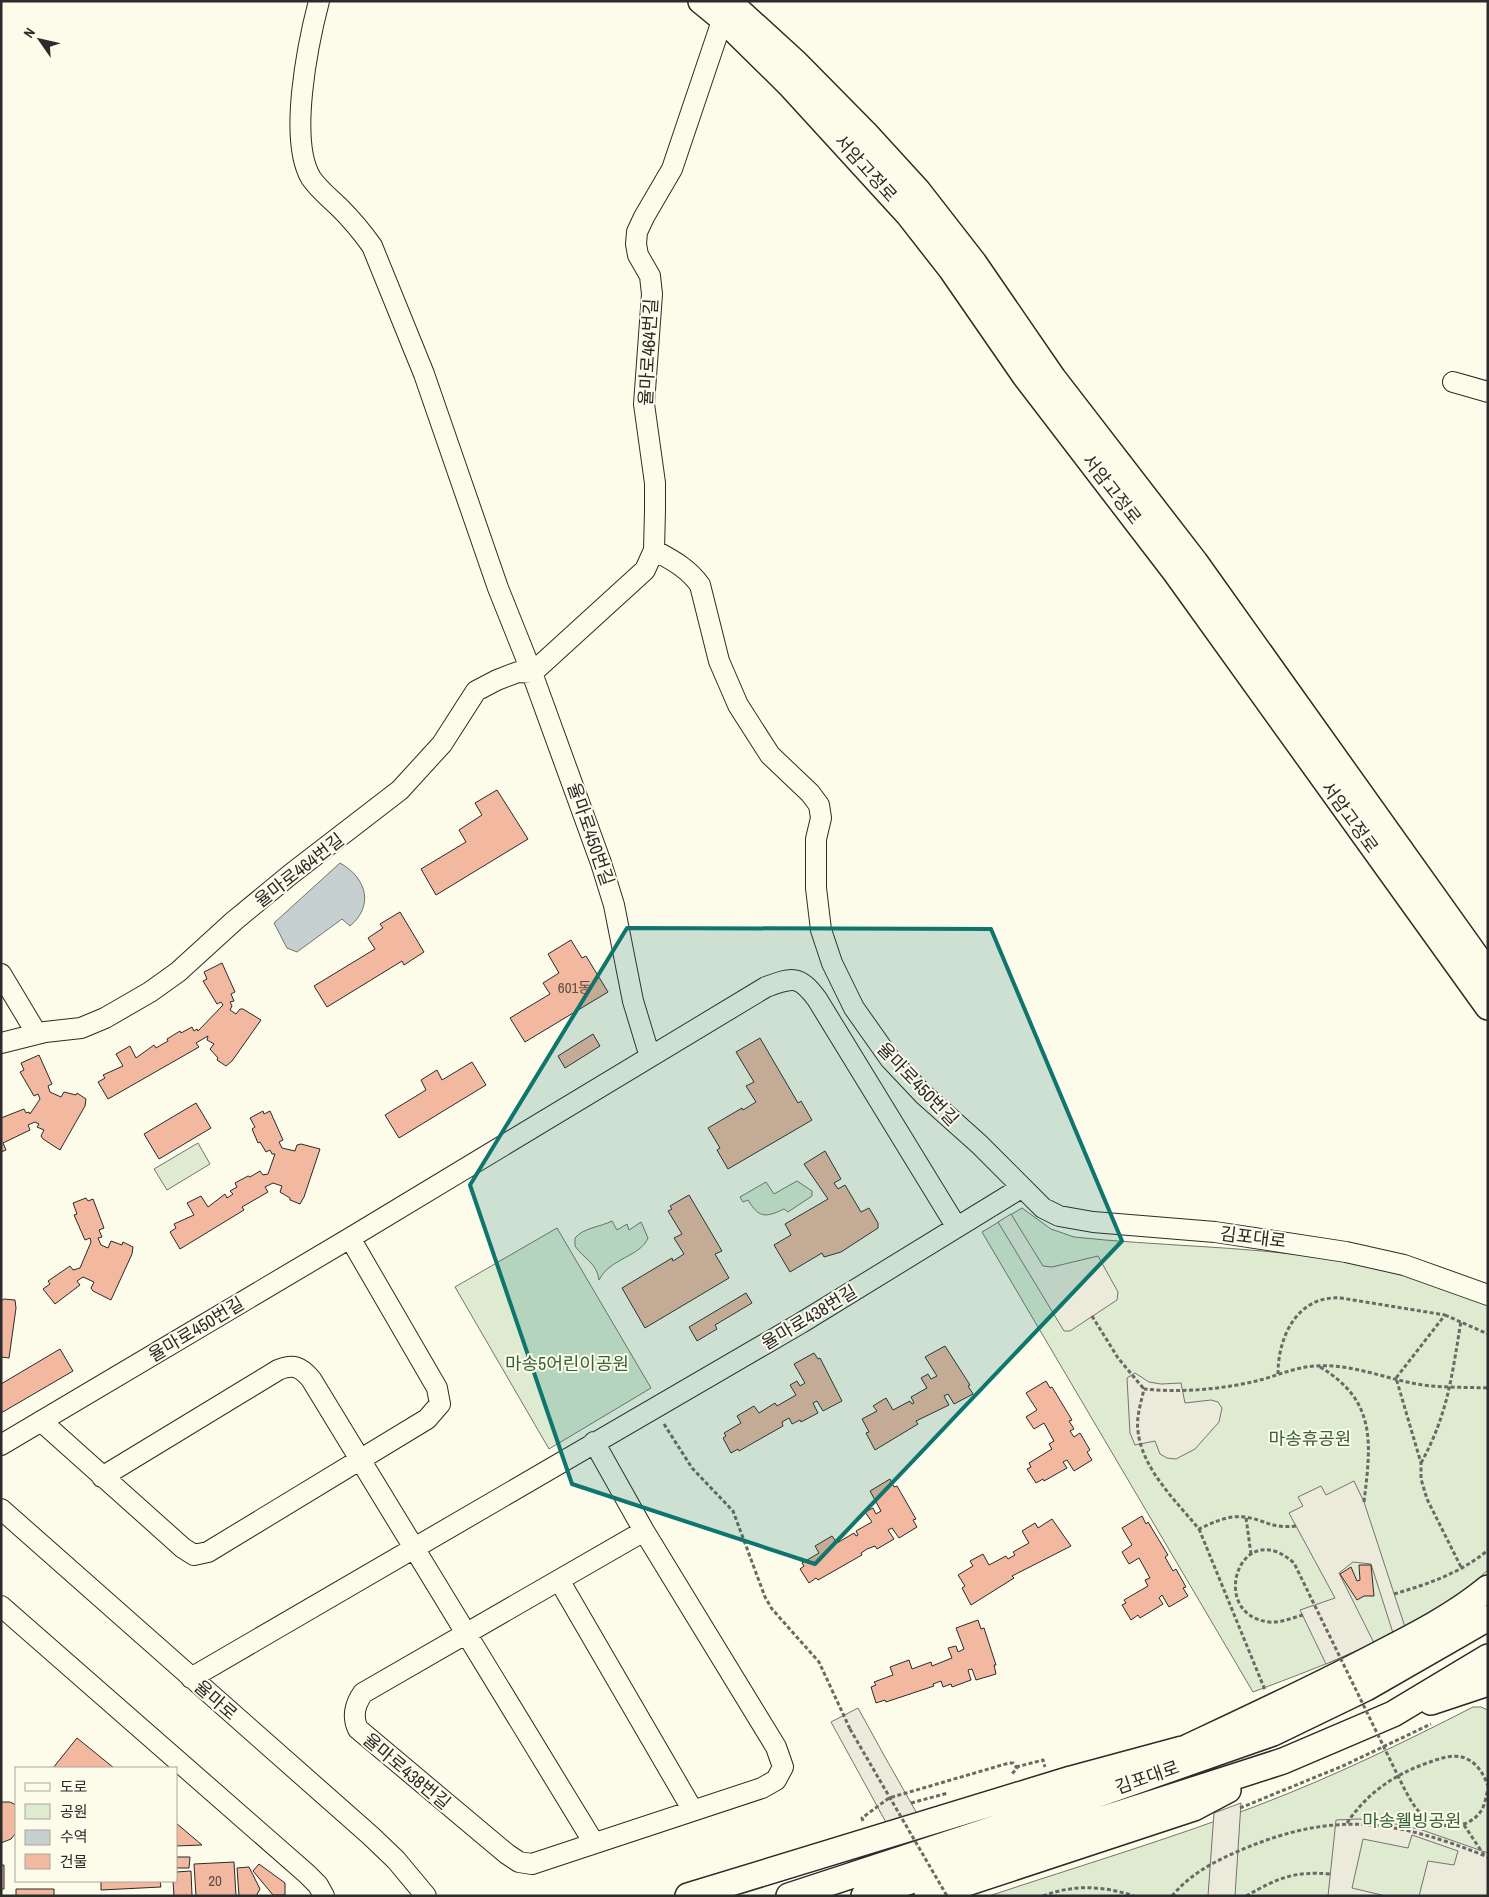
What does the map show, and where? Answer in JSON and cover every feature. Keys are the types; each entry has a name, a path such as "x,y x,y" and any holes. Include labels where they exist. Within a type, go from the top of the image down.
{"main road":[{"name":"서암고정로","path":"701,1 725,10 796,63 865,133 918,191 969,256 1053,378 1195,562 1488,973"},
{"name":"서암고정로","path":"725,10 790,86 920,230 950,269 1024,376 1176,573 1488,1007"},
{"path":"1186,1748 1325,1683 1369,1660 1440,1622 1466,1606 1488,1588"},
{"name":"김포대로","path":"789,1896 1070,1804 1273,1733 1366,1688 1488,1618"},
{"name":"김포대로","path":"864,1896 1283,1761 1393,1714 1488,1657"},
{"path":"1393,1714 1485,1690"},
{"path":"688,1896 1071,1778 1186,1748 1273,1733"},
{"path":"927,1896 1194,1808 1283,1761"}],"street":[{"path":"319,1 300,116 304,161 310,177 320,191 359,227 372,246 424,374 498,588 532,673"},
{"name":"율마로464번길","path":"1,1043 37,1034 81,1028 150,992 178,972 227,927 291,874 400,790 442,744 476,691 518,672 532,673 645,570 654,550 655,484 644,404 652,294 650,276 638,255 636,244 637,232 672,169 725,10"},
{"path":"1454,382 1488,392"},
{"name":"율마로450번길","path":"654,550 679,564 693,575 700,585 719,662 738,705 770,756 820,805 821,818 816,839 816,888 820,930 832,963 854,1008 890,1059 923,1094 979,1144 1021,1188"},
{"name":"율마로450번길","path":"532,673 602,862 614,905 635,1010 650,1057"},
{"path":"1,974 37,1034"},
{"name":"율마로450번길","path":"1,1445 350,1238 766,987 788,979 806,984 817,999 956,1226"},
{"name":"율마로438번길","path":"191,1678 801,1323 956,1226 1021,1188"},
{"name":"김포대로","path":"1021,1188 1043,1208 1072,1219 1215,1232 1305,1244 1404,1265 1488,1295"},
{"path":"41,1420 183,1548 194,1555 208,1552 427,1420 440,1404 437,1388 350,1238"},
{"path":"102,1476 278,1370 290,1365 303,1369 361,1459 413,1549 594,1843"},
{"name":"율마로438번길","path":"594,1442 644,1531 776,1747 783,1767 776,1780 762,1788 532,1864 519,1862 358,1730 354,1722 356,1702 363,1693 644,1531"},
{"name":"율마로","path":"1,1509 371,1836 396,1860 426,1896"},
{"path":"559,1580 692,1810"},
{"path":"2,1609 307,1874 318,1885 324,1896"}],"path":[{"path":"1278,1374 1278,1359 1284,1334 1293,1320 1317,1301 1330,1298 1341,1298 1445,1315 1488,1334"},
{"path":"1396,1378 1445,1315"},
{"path":"1092,1316 1118,1358 1144,1389 1160,1391 1221,1386 1301,1367 1318,1366 1340,1367 1422,1385 1488,1388"},
{"path":"1421,1463 1442,1420 1451,1387 1461,1321"},
{"path":"1318,1366 1337,1377 1350,1390 1361,1406 1367,1423 1369,1446 1364,1502"},
{"path":"1396,1378 1421,1463 1422,1479 1432,1514 1462,1569"},
{"path":"1144,1389 1138,1415 1138,1432 1142,1448 1164,1487 1199,1529 1228,1606 1266,1695"},
{"path":"664,1424 692,1468 733,1511 765,1597 772,1609 820,1662 850,1729 947,1896"},
{"path":"1199,1529 1228,1517 1246,1517 1273,1527 1296,1526"},
{"path":"1246,1517 1251,1554"},
{"path":"1303,1615 1282,1621 1269,1622 1256,1618 1245,1611 1238,1602 1234,1582 1236,1572 1251,1554 1263,1549 1275,1550 1294,1563 1376,1733 1414,1806 1425,1818 1437,1825 1464,1825 1473,1820 1481,1811 1488,1787 1476,1764 1466,1758 1454,1756 1426,1763 1405,1771 1388,1781 1356,1809 1347,1823"},
{"path":"1394,1594 1426,1585 1462,1569 1488,1550"},
{"path":"1016,1767 1043,1760 1047,1774"},
{"path":"868,1821 862,1820 863,1816 889,1798 1006,1764 1013,1763 1016,1767"},
{"path":"1005,1776 1014,1773 1016,1767"},
{"path":"911,1803 956,1790"},
{"path":"1172,1896 1190,1877 1218,1860 1253,1845 1312,1827 1347,1823 1391,1827 1415,1832 1486,1856"},
{"path":"1464,1825 1486,1856"},
{"path":"1246,1896 1268,1883 1290,1874 1308,1872 1331,1874"},
{"path":"1044,1896 1054,1892 1093,1887 1134,1896"}],"highlighted area":[{"path":"627,928 991,929 1122,1241 815,1564 572,1484 470,1185"}],"green space":[{"path":"198,1143 210,1164 167,1190 154,1169"},
{"path":"797,1181 812,1191 812,1196 788,1212 784,1209 772,1214 763,1215 748,1200 743,1202 740,1197 766,1182 774,1194"},
{"name":"마송휴공원","path":"1022,1208 1051,1229 1074,1237 1262,1251 1345,1261 1407,1277 1488,1305 1488,1570 1435,1610 1406,1627 1346,1656 1253,1692 982,1232"},
{"path":"612,1221 617,1230 627,1224 629,1230 641,1222 648,1238 639,1249 610,1267 599,1280 596,1269 575,1246 575,1238 587,1230"},
{"name":"마송5어린이공원","path":"557,1228 651,1388 549,1449 455,1287"},
{"name":"마송웰빙공원","path":"1473,1707 1481,1707 1488,1710 1488,1896 989,1896 1158,1841 1259,1805 1367,1759"}],"shaded area":[{"path":"1011,1214 1043,1266 1052,1267 1098,1256 1118,1292 1117,1300 1070,1331 1064,1331 998,1222"},
{"path":"1135,1373 1149,1382 1161,1384 1181,1383 1185,1403 1211,1400 1218,1402 1222,1408 1219,1422 1195,1449 1176,1459 1167,1458 1160,1454 1155,1441 1135,1445 1130,1433 1127,1378"},
{"path":"1354,1481 1364,1502 1405,1627 1393,1633 1371,1564 1353,1562 1339,1573 1374,1643 1326,1664 1300,1610 1335,1598 1289,1513 1303,1506 1298,1497 1321,1486 1326,1495"},
{"path":"858,1708 919,1817 888,1826 831,1722"},
{"path":"1241,1803 1235,1896 1208,1896 1214,1813"},
{"path":"1359,1819 1391,1823 1422,1830 1488,1853 1488,1896 1419,1896 1428,1861 1454,1865 1458,1851 1412,1835 1408,1848 1363,1839 1352,1888 1386,1896 1328,1896 1336,1820"}],"water":[{"path":"340,863 356,876 364,893 365,901 358,918 350,926 342,919 297,952 287,948 274,923"}],"building":[{"path":"497,790 528,839 436,895 421,869 466,842 459,830 482,815 475,803"},
{"path":"400,912 424,952 404,965 402,961 327,1007 314,986 375,949 368,938 383,928 380,924"},
{"path":"571,940 582,958 586,956 608,992 525,1042 510,1018 550,994 543,983 559,973 548,954"},
{"path":"222,963 235,992 231,994 234,1001 230,1002 232,1006 230,1010 236,1014 240,1009 243,1009 261,1020 232,1061 226,1066 217,1060 218,1058 210,1049 214,1044 207,1040 208,1036 196,1043 199,1047 108,1099 98,1082 105,1078 103,1075 123,1066 116,1054 130,1046 136,1058 154,1045 156,1048 168,1041 167,1039 180,1031 181,1033 192,1027 194,1031 197,1029 198,1031 223,1005 221,1002 217,1004 203,981 207,979 204,972"},
{"path":"593,1034 600,1046 565,1068 558,1056"},
{"path":"760,1038 798,1103 801,1101 812,1120 728,1169 717,1150 720,1148 708,1128 756,1102 746,1086 754,1082 736,1052"},
{"path":"39,1055 52,1084 48,1086 50,1092 61,1097 64,1092 76,1095 77,1093 86,1099 85,1106 60,1150 43,1139 41,1136 44,1130 37,1127 39,1124 35,1122 28,1125 30,1130 3,1143 6,1150 1,1152 1,1118 24,1109 26,1113 29,1112 30,1114 40,1099 38,1094 34,1096 20,1072 24,1070 21,1063"},
{"path":"472,1062 486,1085 399,1138 385,1115 426,1090 421,1080 437,1070 442,1080"},
{"path":"196,1103 211,1128 159,1159 144,1134"},
{"path":"263,1111 264,1114 270,1111 283,1140 279,1142 282,1148 295,1151 297,1145 301,1144 320,1149 300,1204 290,1200 290,1198 280,1192 282,1186 273,1183 265,1187 268,1192 242,1207 244,1210 180,1249 170,1232 176,1228 174,1224 194,1215 187,1203 201,1196 208,1207 225,1194 227,1198 233,1194 230,1191 237,1187 235,1183 260,1171 263,1175 268,1174 275,1154 272,1154 270,1150 266,1152 260,1142 258,1143 252,1129 255,1127 250,1118"},
{"path":"825,1151 841,1179 834,1183 838,1189 845,1185 861,1212 869,1208 878,1223 878,1228 841,1252 824,1257 822,1253 790,1272 774,1245 791,1235 785,1224 828,1199 804,1164"},
{"path":"689,1195 722,1251 715,1254 729,1278 645,1328 622,1288 672,1258 673,1261 684,1254 674,1238 682,1234 668,1211 672,1209 670,1206"},
{"path":"86,1198 88,1201 93,1199 104,1228 99,1230 102,1237 98,1238 101,1245 108,1248 111,1241 122,1245 123,1242 133,1247 132,1254 111,1300 93,1291 91,1288 94,1282 83,1277 77,1281 80,1285 55,1304 43,1289 50,1284 48,1281 70,1266 73,1270 80,1268 91,1242 90,1238 85,1240 74,1215 77,1214 73,1203"},
{"path":"746,1293 752,1303 715,1325 717,1329 697,1341 689,1327"},
{"path":"4,1299 15,1300 16,1308 9,1358 1,1357 1,1301"},
{"path":"945,1346 970,1385 968,1386 973,1394 954,1404 948,1394 944,1396 949,1405 916,1421 918,1424 875,1450 866,1433 869,1432 862,1419 877,1411 873,1406 886,1398 893,1410 910,1401 912,1404 914,1403 911,1397 927,1388 921,1378 928,1374 931,1379 937,1376 925,1357"},
{"path":"60,1349 73,1371 1,1413 1,1384"},
{"path":"814,1353 818,1359 820,1358 842,1401 823,1411 817,1401 813,1403 818,1413 801,1422 800,1420 792,1424 789,1418 782,1422 783,1426 739,1451 738,1449 731,1453 723,1438 726,1436 724,1433 741,1423 737,1416 754,1406 759,1413 775,1403 777,1406 796,1395 790,1385 797,1381 800,1386 805,1383 794,1364"},
{"path":"1046,1381 1050,1388 1052,1387 1072,1420 1069,1421 1074,1429 1070,1431 1074,1437 1080,1433 1090,1450 1087,1452 1092,1460 1074,1471 1067,1460 1063,1462 1067,1468 1044,1481 1043,1479 1036,1483 1027,1469 1031,1467 1029,1463 1052,1449 1049,1444 1054,1441 1044,1423 1034,1429 1026,1417 1037,1410 1026,1393"},
{"path":"890,1479 894,1487 897,1486 916,1519 913,1520 917,1527 899,1538 892,1528 888,1530 894,1539 877,1549 875,1546 867,1549 861,1553 862,1555 818,1580 816,1578 809,1583 800,1569 804,1566 802,1563 819,1553 815,1546 832,1536 837,1543 854,1533 856,1536 858,1535 856,1531 872,1522 865,1512 873,1508 876,1514 881,1511 870,1491"},
{"path":"1142,1516 1146,1524 1148,1522 1168,1555 1165,1557 1173,1571 1176,1569 1186,1587 1183,1588 1188,1596 1169,1607 1162,1595 1159,1598 1163,1604 1140,1618 1138,1615 1131,1620 1122,1605 1126,1603 1124,1600 1148,1586 1145,1580 1150,1578 1139,1558 1129,1564 1122,1552 1132,1545 1122,1528"},
{"path":"1052,1519 1071,1546 1012,1576 1014,1578 971,1605 962,1588 965,1586 958,1575 973,1566 970,1561 983,1554 989,1565 1006,1556 1008,1559 1015,1555 1013,1552 1029,1543 1022,1531 1035,1523 1038,1528"},
{"path":"1359,1565 1371,1565 1374,1596 1364,1596 1357,1600 1340,1574 1351,1567 1357,1581 1360,1580"},
{"path":"978,1620 981,1629 984,1628 996,1665 994,1665 996,1674 976,1680 972,1669 968,1670 971,1680 952,1687 951,1684 943,1687 941,1681 933,1684 934,1686 886,1702 885,1700 876,1703 871,1687 876,1685 874,1682 893,1675 890,1667 909,1660 912,1669 931,1662 932,1666 952,1658 948,1648 956,1646 958,1652 964,1649 956,1628"},
{"path":"77,1738 113,1767 54,1767"},
{"path":"1,1802 10,1802 15,1804 15,1834 11,1839 1,1843"},
{"path":"178,1825 202,1845 178,1846"},
{"path":"178,1857 190,1857 189,1868 178,1868"},
{"path":"234,1862 236,1896 196,1896 194,1864"},
{"path":"259,1864 285,1883 285,1895 273,1895 253,1871"},
{"path":"1,1865 4,1865 4,1889 1,1889"},
{"path":"249,1867 260,1889 256,1896 239,1896 237,1868"},
{"path":"191,1871 192,1896 174,1896 173,1882 178,1882 178,1872"},
{"path":"101,1882 160,1882 161,1887 101,1890"},
{"path":"16,1889 54,1889 54,1896 16,1896"}]}
